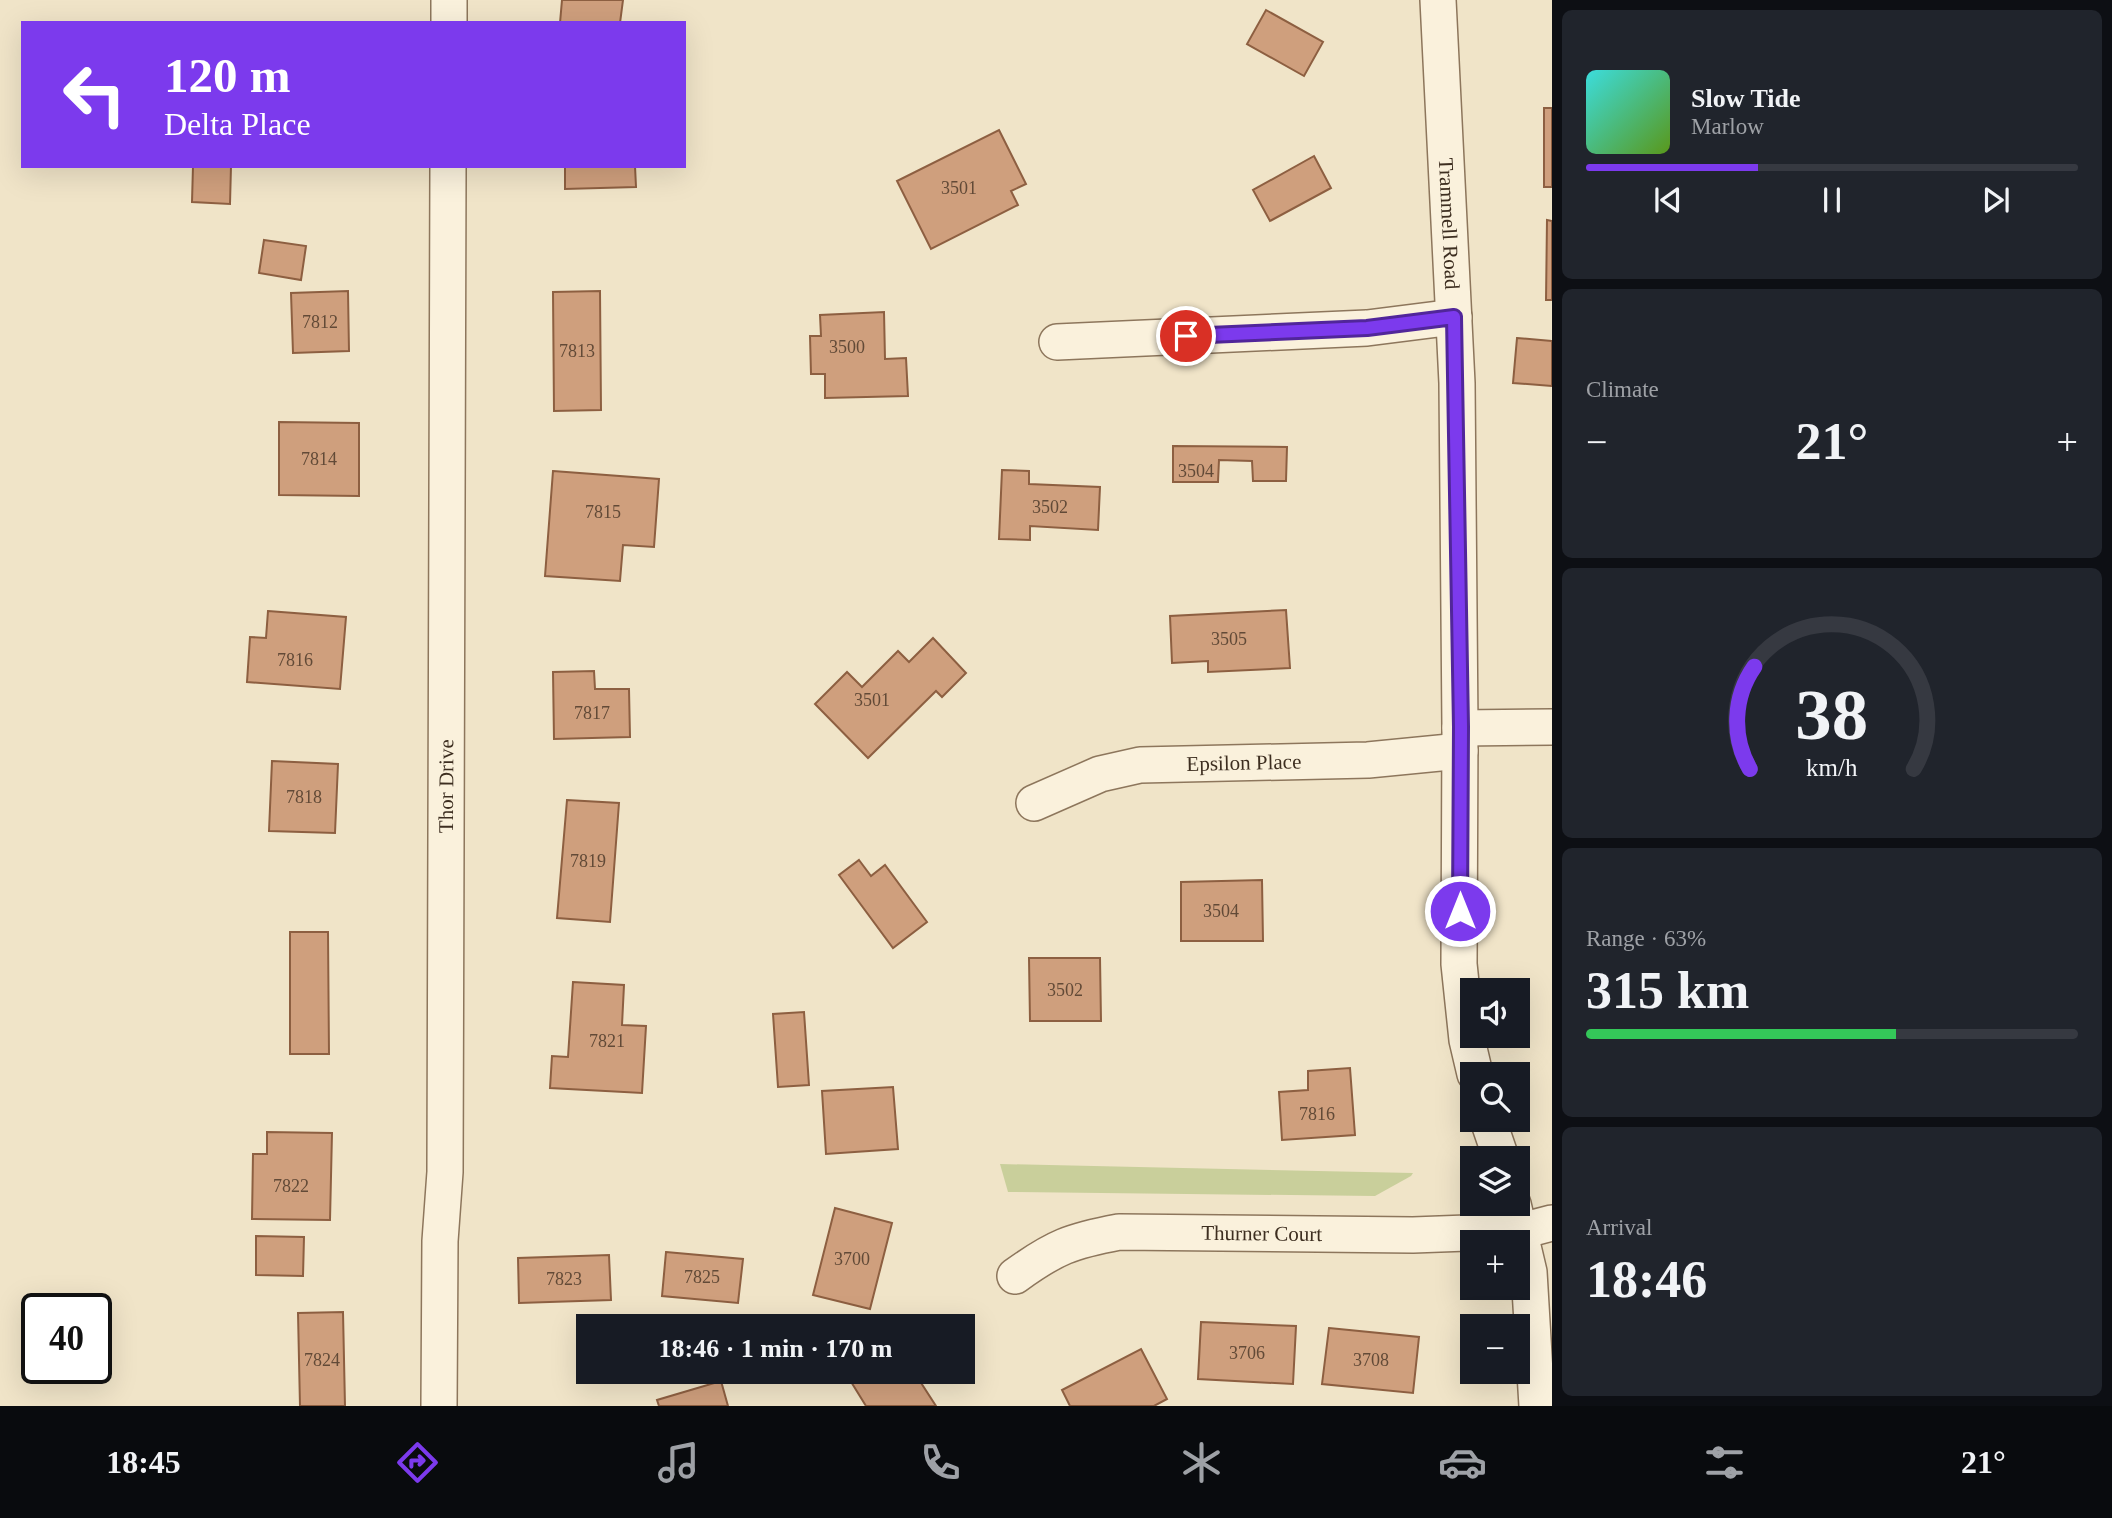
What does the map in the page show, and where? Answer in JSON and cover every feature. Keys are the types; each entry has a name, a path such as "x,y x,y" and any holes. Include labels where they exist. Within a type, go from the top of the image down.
{"street":[{"path":"449,0 449,21"},
{"name":"Trammell Road","path":"1438,0 1454,317 1460,964 1467,1040 1472,1062"},
{"name":"Thor Drive","path":"439,1406 440,1241 445,1172 448,168"},
{"path":"1057,342 1367,328 1454,317"},
{"name":"Epsilon Place","path":"1034,803 1100,774 1140,765 1368,760 1460,739 1552,727"},
{"path":"1529,1219 1529,1277 1537,1406"},
{"name":"Thurner Court","path":"1015,1276 1045,1254 1078,1239 1119,1233 1413,1235 1529,1219"}],"green space":[{"path":"1000,1164 1413,1173 1375,1196 1008,1192"}],"building":[{"path":"562,0 623,0 620,21 560,21"},
{"path":"1266,10 1323,42 1304,76 1247,44"},
{"path":"1544,108 1552,108 1552,187 1544,187"},
{"path":"999,130 1026,184 1011,191 1018,205 931,249 897,181"},
{"path":"1314,156 1331,188 1270,221 1253,190"},
{"path":"193,168 231,168 230,204 192,202"},
{"path":"565,168 635,168 636,187 565,189"},
{"path":"1547,220 1552,221 1552,300 1546,300"},
{"path":"264,240 306,246 301,280 259,273"},
{"path":"348,291 349,351 293,353 291,293"},
{"path":"600,291 601,410 554,411 553,292"},
{"path":"884,312 885,359 906,358 908,396 825,398 825,374 811,374 810,336 821,336 820,315"},
{"path":"1517,338 1552,341 1552,386 1513,383"},
{"path":"279,422 359,423 359,496 279,495"},
{"path":"1173,446 1287,447 1286,481 1253,481 1252,461 1219,460 1218,482 1173,482"},
{"path":"1002,470 1029,471 1029,484 1100,487 1098,530 1030,526 1030,540 999,539"},
{"path":"553,471 659,479 654,547 623,545 620,581 545,576"},
{"path":"1286,610 1290,668 1208,672 1208,661 1172,663 1170,616"},
{"path":"268,611 346,617 340,689 247,682 250,637 266,638"},
{"path":"933,638 966,673 942,697 936,691 868,758 815,704 847,672 862,687 898,651 909,662"},
{"path":"594,671 595,689 629,689 630,737 554,739 553,672"},
{"path":"272,761 338,764 335,833 269,831"},
{"path":"567,800 619,803 610,922 557,918"},
{"path":"859,860 871,876 885,865 927,922 893,948 839,875"},
{"path":"1262,880 1263,941 1181,941 1181,882"},
{"path":"290,932 328,932 329,1054 290,1054"},
{"path":"1029,958 1100,958 1101,1021 1030,1021"},
{"path":"573,982 624,985 622,1025 646,1026 642,1093 550,1088 552,1056 568,1057"},
{"path":"804,1012 809,1085 778,1087 773,1014"},
{"path":"1350,1068 1355,1135 1282,1140 1279,1092 1308,1090 1308,1071"},
{"path":"893,1087 898,1149 826,1154 822,1091"},
{"path":"267,1132 332,1133 330,1220 252,1219 253,1154 267,1154"},
{"path":"835,1208 892,1223 870,1309 813,1295"},
{"path":"256,1236 304,1237 303,1276 256,1275"},
{"path":"666,1252 743,1259 738,1303 662,1296"},
{"path":"609,1255 611,1300 519,1303 518,1258"},
{"path":"343,1312 345,1406 300,1406 298,1313"},
{"path":"1201,1322 1296,1326 1293,1384 1198,1379"},
{"path":"1329,1328 1419,1337 1413,1393 1322,1384"},
{"path":"1141,1349 1167,1399 1154,1406 1070,1406 1062,1390"},
{"path":"711,1384 722,1384 728,1406 659,1406 657,1400"},
{"path":"852,1384 922,1384 936,1406 866,1406"}],"route":[{"path":"1186,336 1367,328 1454,317 1461,727 1460,911"}]}
